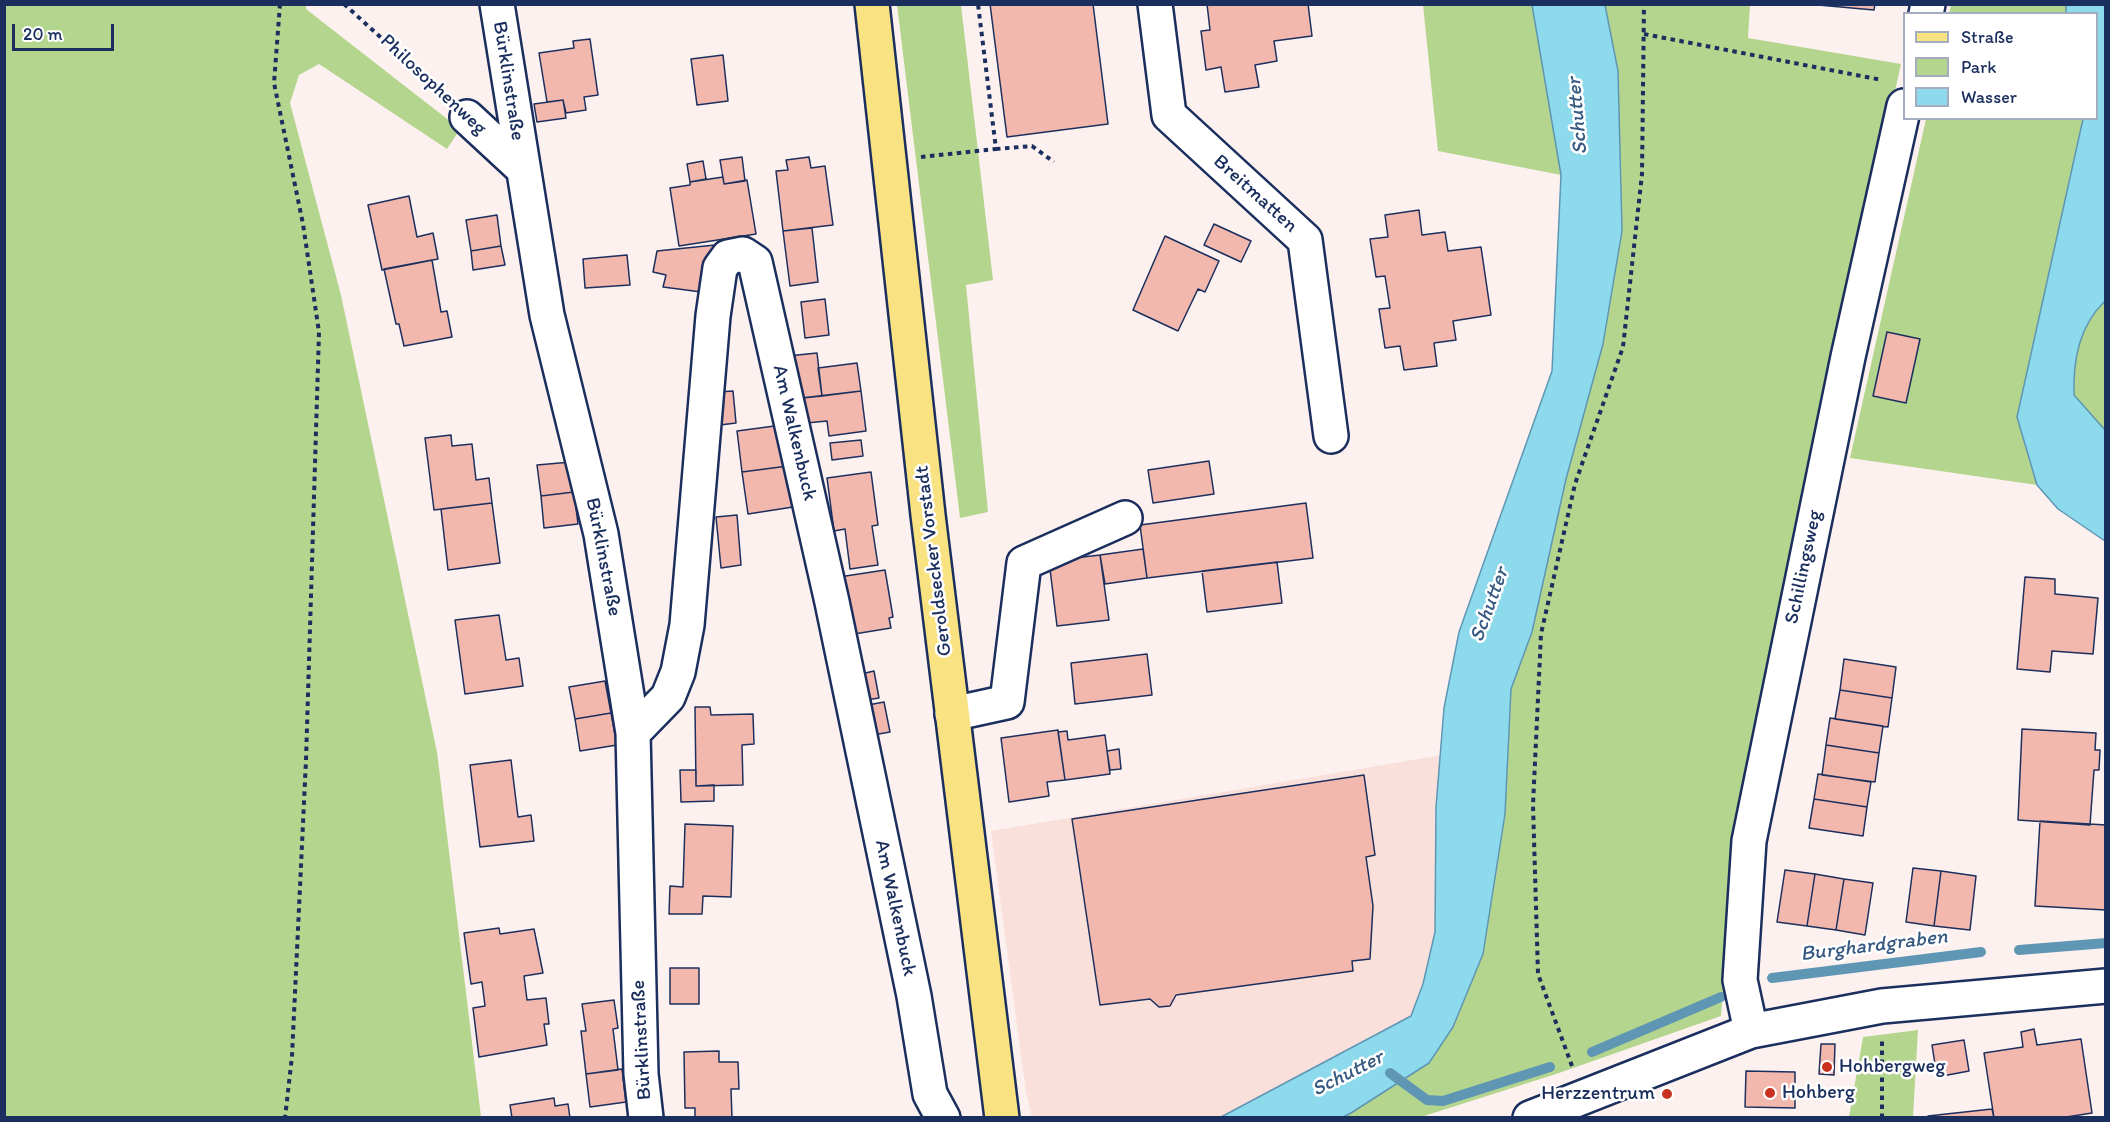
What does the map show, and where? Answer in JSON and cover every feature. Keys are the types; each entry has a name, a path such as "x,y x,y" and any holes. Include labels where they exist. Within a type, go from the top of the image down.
{"main road":[{"name":"Geroldsecker Vorstadt","path":"872,4 887,161 1002,1118"}],"street":[{"name":"Bürklinstraße","path":"497,4 521,167 547,315 601,534 633,733 641,1074 646,1118"},
{"name":"Breitmatten","path":"1155,4 1169,115 1305,240 1331,436"},
{"name":"Schillingsweg","path":"1751,1031 1740,980 1749,841 1846,369 1899,94"},
{"name":"Philosophenweg","path":"467,117 521,167"},
{"name":"Am Walkenbuck","path":"633,733 668,697 678,672 687,625 718,278 720,268 728,257 743,254 755,262 832,602 914,996 930,1094 943,1118"},
{"path":"952,714 1007,702 1024,563 1125,518"},
{"path":"1530,1118 1589,1107 1751,1031 1882,1006 2106,986"}],"path":[{"path":"280,4 274,83 303,224 319,332 306,760 292,1056 285,1118"},
{"name":"Philosophenweg","path":"344,4 467,117"},
{"path":"978,4 996,150"},
{"path":"1589,1107 1561,1040 1538,974 1533,805 1541,634 1575,484 1623,347 1642,174 1644,4"},
{"path":"1644,34 1899,94"},
{"path":"887,161 1032,146 1054,162"},
{"path":"1882,1006 1882,1118"}],"shaded area":[{"path":"1442,755 1436,807 1435,932 1423,984 1411,1016 1221,1117 1032,1117 1026,1092 991,831"}],"green space":[{"path":"5,5 306,5 306,9 460,129 447,149 319,64 299,75 290,103 341,295 437,752 481,1117 5,1118"},
{"path":"897,5 961,5 993,280 966,285 988,512 960,518"},
{"path":"1423,5 1532,5 1561,175 1438,151"},
{"path":"1605,5 1750,5 1748,38 1901,64 1769,656 1735,833 1721,1016 1556,1074 1421,1117 1341,1118 1429,1063 1437,1049 1505,814 1511,689 1532,632 1566,479 1603,344 1622,231 1618,71"},
{"path":"1951,5 2066,5 2066,12 1949,12"},
{"path":"1926,120 2083,120 2017,417 2037,485 1850,458"},
{"path":"2105,301 2105,430 2073,395 2074,368 2083,332"},
{"path":"1918,1030 1913,1117 1849,1117 1863,1037"}],"water":[{"name":"Schutter","path":"1532,5 1605,5 1618,71 1622,231 1603,344 1566,479 1532,632 1511,689 1505,814 1483,954 1453,1027 1429,1063 1351,1113 1341,1118 1221,1117 1411,1016 1423,984 1435,932 1436,807 1444,708 1459,632 1552,371 1561,175"},
{"path":"2066,5 2105,5 2105,301 2089,321 2079,344 2074,395 2105,430 2105,541 2058,509 2037,485 2017,417 2083,120 2098,120 2098,12 2066,12"}],"building":[{"path":"990,4 1093,4 1108,124 1007,137"},
{"path":"1207,4 1308,4 1312,36 1274,41 1277,61 1255,65 1259,87 1225,92 1221,67 1206,70 1201,31 1210,30"},
{"path":"1807,4 1875,4 1874,10"},
{"path":"590,39 598,95 584,97 586,110 566,113 563,100 547,102 539,53 574,48 573,41"},
{"path":"723,55 728,101 697,105 691,59"},
{"path":"563,100 566,118 537,122 534,104"},
{"path":"742,157 745,181 724,184 720,160"},
{"path":"809,157 811,168 825,166 833,225 783,231 776,171 788,170 786,160"},
{"path":"703,161 706,179 690,182 687,164"},
{"path":"723,177 724,184 747,180 756,234 679,246 670,188 690,185 690,182"},
{"path":"409,196 417,237 433,233 438,259 382,270 368,205"},
{"path":"1419,210 1422,235 1445,232 1448,251 1481,247 1491,315 1453,321 1456,340 1434,343 1437,366 1404,370 1400,346 1385,348 1379,309 1390,308 1385,276 1376,277 1370,239 1388,237 1385,215"},
{"path":"497,215 501,246 471,251 466,220"},
{"path":"1214,224 1251,241 1241,262 1204,245"},
{"path":"812,228 818,282 790,286 783,231"},
{"path":"1165,236 1219,261 1205,292 1198,289 1178,331 1133,310"},
{"path":"715,245 709,293 663,287 666,275 653,272 657,251"},
{"path":"501,246 505,265 473,270 471,251"},
{"path":"627,255 630,285 585,288 583,259"},
{"path":"432,260 441,312 447,311 452,337 404,346 399,324 396,324 384,269"},
{"path":"825,299 829,335 805,338 801,302"},
{"path":"1887,332 1920,339 1906,403 1873,396"},
{"path":"817,353 822,396 793,399 788,356"},
{"path":"857,363 861,391 822,396 818,368"},
{"path":"733,391 736,423 720,425 717,392"},
{"path":"861,391 866,431 829,436 827,421 796,424 793,399"},
{"path":"782,425 788,466 742,472 737,431"},
{"path":"451,435 452,446 472,444 476,480 489,478 492,503 434,510 425,438"},
{"path":"861,440 863,456 832,460 830,443"},
{"path":"1209,461 1214,494 1153,503 1148,470"},
{"path":"571,462 574,492 541,496 537,465"},
{"path":"788,466 793,507 748,514 742,472"},
{"path":"871,472 878,525 872,526 878,565 850,569 845,529 834,531 827,478"},
{"path":"574,492 578,524 544,528 541,496"},
{"path":"492,503 500,563 448,570 441,509"},
{"path":"1306,503 1313,558 1147,578 1140,525"},
{"path":"737,515 741,565 721,568 716,517"},
{"path":"1143,549 1147,578 1105,584 1100,555"},
{"path":"1100,555 1109,620 1057,626 1049,561"},
{"path":"1277,562 1282,603 1207,612 1202,571"},
{"path":"885,570 893,617 889,618 891,628 848,635 839,577"},
{"path":"2025,577 2055,579 2055,594 2098,598 2093,654 2052,651 2050,672 2017,669"},
{"path":"499,615 506,660 519,658 523,686 465,694 455,620"},
{"path":"1147,654 1152,695 1075,704 1071,663"},
{"path":"1844,659 1896,667 1892,698 1840,690"},
{"path":"874,671 879,698 866,700 861,674"},
{"path":"605,681 611,713 575,719 569,687"},
{"path":"1840,690 1892,698 1888,727 1835,719"},
{"path":"884,702 890,732 873,735 868,705"},
{"path":"695,707 710,707 711,715 753,714 754,744 742,745 743,785 696,786"},
{"path":"611,713 617,745 580,751 575,719"},
{"path":"1830,718 1883,726 1879,753 1826,745"},
{"path":"2022,729 2096,733 2095,750 2100,750 2099,770 2094,770 2090,825 2018,820"},
{"path":"1058,730 1065,780 1047,782 1049,796 1009,802 1001,738"},
{"path":"1067,731 1068,740 1105,735 1110,774 1065,780 1058,732"},
{"path":"1826,745 1879,753 1875,782 1822,775"},
{"path":"1119,749 1121,769 1110,770 1107,751"},
{"path":"511,760 518,817 531,815 534,841 480,847 470,765"},
{"path":"680,770 696,770 696,786 714,785 714,801 681,802"},
{"path":"1818,774 1871,782 1867,807 1814,799"},
{"path":"1364,775 1375,855 1366,857 1373,906 1370,959 1352,961 1353,971 1176,995 1170,1006 1159,1007 1150,999 1100,1005 1072,819"},
{"path":"1814,799 1867,807 1863,836 1809,828"},
{"path":"2040,821 2106,825 2106,910 2035,906"},
{"path":"685,824 733,826 731,897 703,896 702,914 669,914 670,886 683,887"},
{"path":"1913,868 1941,871 1934,926 1906,922"},
{"path":"1785,870 1815,874 1807,926 1777,922"},
{"path":"1941,871 1976,876 1970,930 1934,926"},
{"path":"1815,874 1844,879 1836,930 1807,926"},
{"path":"1844,879 1873,883 1865,935 1836,930"},
{"path":"499,928 500,934 534,929 543,973 524,976 527,1000 546,998 549,1024 544,1024 547,1045 479,1057 473,1008 485,1006 482,982 471,984 464,933"},
{"path":"670,968 699,968 699,1004 670,1004"},
{"path":"614,1000 618,1028 613,1029 618,1070 586,1074 581,1031 586,1031 582,1004"},
{"path":"2034,1029 2037,1045 2081,1039 2092,1113 2060,1118 1994,1118 1984,1053 2023,1047 2021,1032"},
{"path":"1964,1040 1969,1071 1937,1077 1932,1045"},
{"name":"Hohbergweg","path":"1821,1044 1835,1044 1834,1075 1819,1074"},
{"path":"719,1051 719,1062 738,1062 739,1089 731,1089 732,1118 695,1118 695,1108 685,1108 684,1052"},
{"path":"622,1069 626,1102 590,1107 586,1074"},
{"name":"Hohberg","path":"1746,1071 1795,1072 1795,1108 1745,1107"},
{"path":"554,1098 555,1106 568,1104 570,1118 512,1118 510,1105"},
{"path":"1992,1109 1994,1118 1928,1116"}],"waterway":[{"name":"Burghardgraben","path":"2019,950 2106,943"},
{"name":"Burghardgraben","path":"1772,978 1981,952"},
{"name":"Burghardgraben","path":"1592,1052 1721,997"},
{"name":"Burghardgraben","path":"1390,1073 1427,1100 1443,1101 1550,1067"}],"place":[{"name":"Hohbergweg","path":"1827,1067"},
{"name":"Hohberg","path":"1770,1093"},
{"name":"Herzzentrum","path":"1667,1094"}]}
